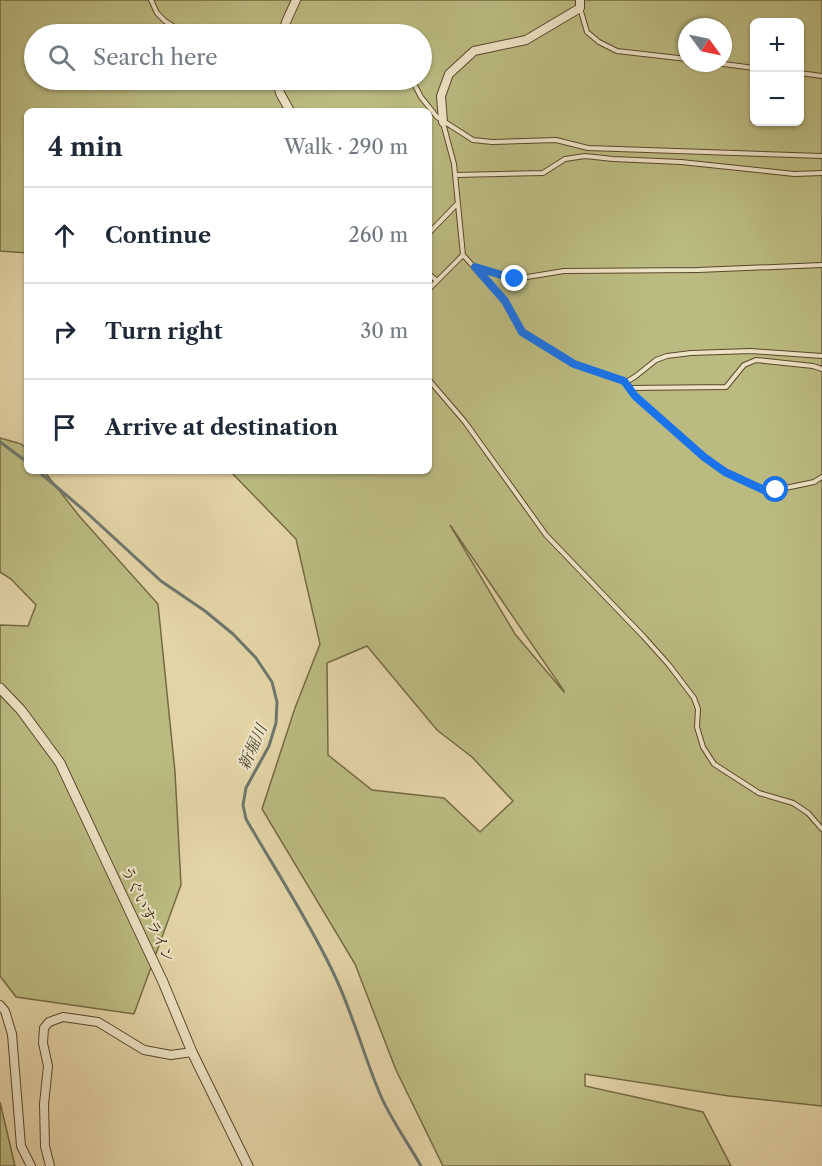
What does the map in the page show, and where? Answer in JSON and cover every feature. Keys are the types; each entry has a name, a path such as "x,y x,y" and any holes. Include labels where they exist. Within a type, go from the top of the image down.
{"street":[{"path":"286,24 296,0"},
{"path":"443,122 441,96 449,74 474,51 526,40 580,4"},
{"path":"279,90 288,108"},
{"name":"うぐいすライン","path":"0,688 21,710 60,763 163,982 192,1052 248,1166"},
{"path":"0,1005 5,1011 12,1034 21,1146 31,1166"},
{"path":"50,1166 45,1146 44,1104 48,1066 43,1043 44,1028 49,1022 63,1017 98,1022 144,1050 171,1055 192,1052"}],"lane":[{"path":"151,0 157,13 170,24"},
{"path":"580,4 586,32 599,42 617,51 678,58"},
{"path":"732,65 750,67"},
{"path":"804,74 822,76"},
{"path":"417,90 427,108"},
{"path":"432,115 473,140 492,142 556,140 588,148 822,156"},
{"path":"443,122 454,164 463,255 505,301 522,332 574,364 624,381 636,376 656,360 667,356 751,351 822,356"},
{"path":"455,175 543,173 565,159 585,156 681,162 794,174 822,173"},
{"path":"432,230 458,204"},
{"path":"432,286 463,255"},
{"path":"475,267 515,279 564,271 698,270 822,265"},
{"path":"432,277 437,281"},
{"path":"630,388 726,387 744,365 756,360 822,369"},
{"path":"624,381 635,396 704,457 725,472 771,491 814,483 822,477"},
{"path":"432,384 465,422 546,535 644,637 694,698 698,709 697,727 704,747 714,764 759,793 793,804 808,813 822,829"}],"green space":[{"path":"0,0 822,0 822,1106 729,1096 585,1074 585,1086 703,1112 731,1166 443,1166 396,1070 355,964 262,809 295,708 320,644 296,539 233,474 432,474 432,108 24,108 24,253 0,251","holes":["450,525 564,691 564,692 515,634","367,646 437,730 472,757 513,801 480,832 444,798 372,790 328,755 327,663"]},
{"path":"0,438 24,446 24,474 46,474 80,517 158,604 175,772 181,885 134,1014 16,997 0,976 0,625 28,626 36,605 11,579 0,572"},
{"path":"0,1102 15,1166 0,1166"}],"waterway":[{"name":"新堀川","path":"0,442 24,460"},
{"name":"新堀川","path":"42,474 161,581 205,611 233,634 256,658 272,682 277,702 276,723 269,746 246,788 243,805 246,819 322,951 346,1001 384,1103 421,1166"}],"route":[{"path":"515,279 475,267 505,301 522,332 574,364 624,381 635,396 704,457 725,472 764,490 776,490"}]}
